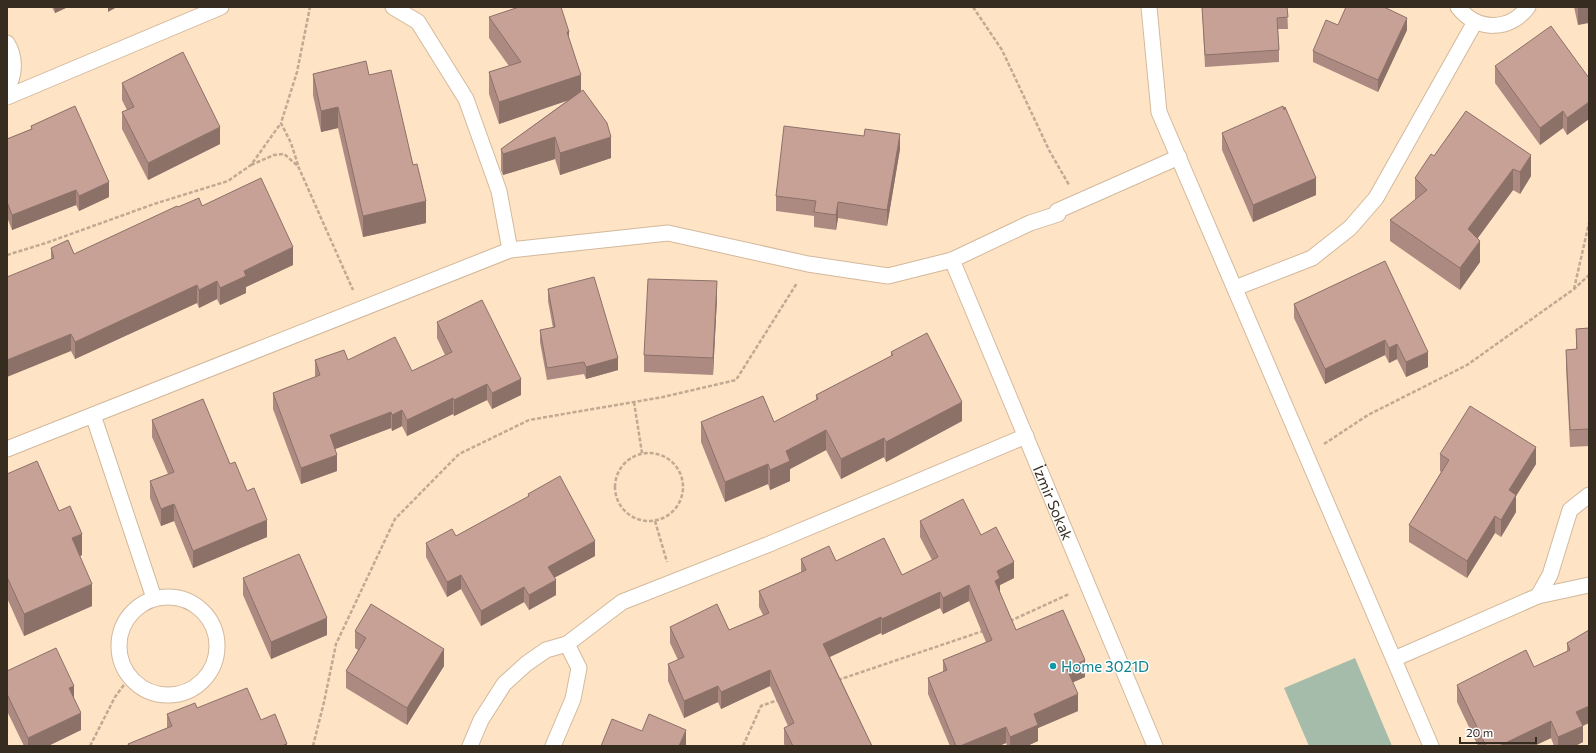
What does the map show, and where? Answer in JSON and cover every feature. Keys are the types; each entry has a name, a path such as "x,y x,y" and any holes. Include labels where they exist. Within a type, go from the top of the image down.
{"lane":[{"path":"7,97 221,7"},
{"path":"393,7 418,22 466,99 499,191 510,250"},
{"path":"1149,7 1159,112 1431,746"},
{"path":"1458,7 1475,22 1489,26 1510,23 1522,15 1528,7"},
{"path":"1235,288 1312,258 1350,228 1376,198 1475,22"},
{"path":"7,43 14,65 11,82 7,89"},
{"path":"7,449 510,250 668,233 808,264 888,276 952,260 1030,223 1058,214 1057,211 1078,200 1179,157"},
{"name":"İzmir Sokak","path":"952,260 1088,585 1151,744"},
{"path":"93,415 154,598"},
{"path":"470,746 481,720 504,684 526,664 546,650 567,644 622,602 767,545 1026,436"},
{"path":"1538,596 1550,575 1570,510 1589,495"},
{"path":"1394,659 1538,596 1589,585"},
{"path":"164,596 182,598 197,606 209,618 217,641 216,658 209,674 197,687 181,694 158,695 142,689 129,678 122,668 118,651 119,634 126,618 139,606 154,598 164,596"},
{"path":"554,746 573,699 579,668 567,644"}],"path":[{"path":"251,165 281,123 297,72 310,7"},
{"path":"973,7 1002,50 1049,150 1078,200"},
{"path":"281,123 298,166 361,309"},
{"path":"7,255 46,243 154,204 228,181 251,165 274,155 284,154 298,166"},
{"path":"1574,289 1589,223"},
{"path":"314,746 336,644 395,519 458,454 529,420 663,397 736,380 808,264"},
{"path":"1307,456 1368,415 1467,365 1574,289 1589,275"},
{"path":"634,402 642,453"},
{"path":"650,452 662,455 672,461 679,471 683,482 682,498 676,509 667,517 655,521 647,522 625,513 618,504 613,488 615,476 621,466 630,457 642,453 650,452"},
{"path":"655,521 673,582"},
{"path":"1004,624 1088,585"},
{"path":"838,680 989,629"},
{"path":"90,746 116,697 129,678"},
{"path":"743,746 761,706 781,699"}],"green space":[{"path":"1355,658 1392,746 1309,746 1284,688"}],"building":[{"path":"519,7 561,7 569,32 567,32 581,75 499,102 489,72 521,62 489,17"},
{"path":"1202,7 1287,7 1288,17 1277,18 1279,50 1205,55"},
{"path":"1346,7 1384,7 1407,18 1378,80 1313,51 1326,20 1338,25"},
{"path":"1551,26 1589,78 1589,102 1567,118 1563,111 1540,128 1495,66"},
{"path":"183,52 220,127 148,163 122,112 134,107 122,83"},
{"path":"366,61 369,75 391,70 413,165 417,164 426,201 363,216 338,107 321,111 313,74"},
{"path":"583,90 607,123 611,137 560,153 555,137 503,154 501,149"},
{"path":"75,106 109,182 79,196 76,190 12,215 7,202 7,139 32,129 31,126"},
{"path":"1283,106 1284,110 1285,107 1316,178 1253,205 1222,133"},
{"path":"1466,111 1531,155 1520,172 1513,169 1468,229 1480,241 1460,268 1390,220 1427,190 1415,178 1431,154 1434,156"},
{"path":"784,126 864,136 865,129 900,134 887,210 838,202 836,215 814,212 816,201 776,196"},
{"path":"261,178 293,247 244,271 246,276 220,288 217,281 199,290 197,285 75,342 71,334 7,360 7,277 54,258 51,248 68,240 74,254 177,206 178,207 199,198 202,206"},
{"path":"1385,261 1428,352 1406,362 1397,344 1389,348 1385,340 1325,369 1294,304"},
{"path":"594,277 618,358 586,367 584,362 547,368 540,330 555,327 548,289"},
{"path":"648,279 717,281 713,358 644,355"},
{"path":"482,300 521,379 492,393 487,384 407,420 402,410 392,415 391,412 330,435 337,455 301,468 273,393 320,375 315,360 344,350 348,360 395,337 412,371 452,352 437,322"},
{"path":"1589,328 1589,429 1570,430 1566,350 1577,349 1576,329"},
{"path":"927,333 962,402 886,442 884,438 841,459 826,430 786,451 790,461 770,470 768,464 725,482 701,422 763,396 774,422 818,399 816,395 893,355 891,352"},
{"path":"203,399 230,464 235,462 247,491 254,488 267,520 193,551 174,504 161,509 150,481 174,472 152,420"},
{"path":"1470,406 1536,447 1509,490 1516,495 1501,520 1495,516 1467,561 1409,525 1449,460 1440,454"},
{"path":"37,461 59,511 70,506 82,534 72,538 92,584 24,614 7,577 7,474"},
{"path":"560,476 595,541 548,567 556,580 529,595 524,587 481,611 461,575 447,582 426,543 452,529 456,536 529,496 528,494"},
{"path":"963,499 981,535 996,527 1014,562 997,571 1000,578 995,581 1016,630 1063,610 1085,660 1067,669 1078,694 1034,714 1038,725 1010,737 1006,727 960,746 956,746 928,678 947,670 943,660 992,640 969,585 943,598 940,592 823,644 872,746 793,746 784,728 794,723 770,670 721,692 718,686 684,701 668,664 684,657 670,627 717,604 729,630 769,613 759,591 806,570 801,559 829,546 836,561 884,538 902,575 938,557 920,521"},
{"path":"299,554 327,618 271,642 243,578"},
{"path":"371,604 444,649 407,708 346,671 366,638 355,631"},
{"path":"1589,630 1589,706 1576,712 1583,726 1558,737 1551,721 1499,746 1486,746 1457,685 1526,650 1534,667 1570,650 1567,643"},
{"path":"56,648 74,686 69,688 81,713 28,738 7,694 7,671"},
{"path":"247,688 261,720 275,714 287,744 281,746 129,746 128,744 172,726 167,714 195,703 197,708"},
{"path":"649,714 686,730 679,746 601,746 612,719 642,731"}],"place":[{"name":"Home 3021D","path":"1053,666"}]}
